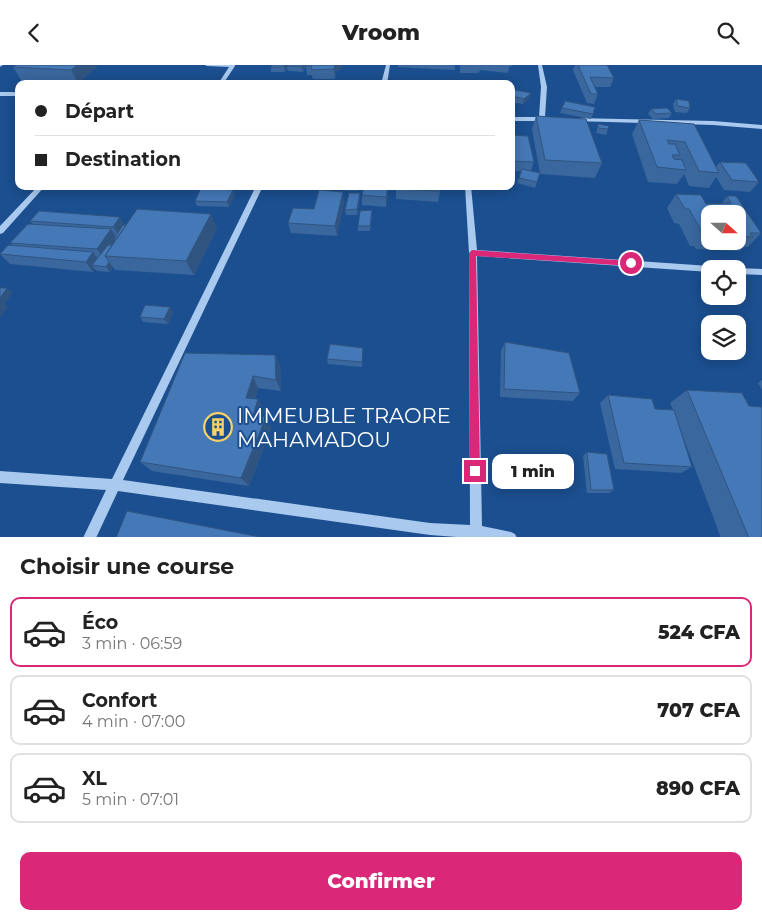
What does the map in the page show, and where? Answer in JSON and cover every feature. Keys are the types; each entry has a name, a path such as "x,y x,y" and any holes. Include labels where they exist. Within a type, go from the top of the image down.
{"street":[{"path":"207,65 233,65"},
{"path":"223,80 233,65"},
{"path":"385,80 388,65"},
{"path":"540,65 544,87 542,118"},
{"path":"0,93 15,94"},
{"path":"515,119 552,119"},
{"path":"572,119 713,123 762,127"},
{"path":"0,231 38,190"},
{"path":"89,537 258,190"},
{"path":"468,190 472,253 476,534"},
{"path":"472,253 701,268"},
{"path":"746,272 762,273"},
{"path":"0,477 114,485 430,529 511,537"}],"building":[{"path":"16,65 77,65 71,70 13,67"},
{"path":"272,65 285,65 284,67 271,67"},
{"path":"287,65 303,65 302,67"},
{"path":"307,65 335,65 334,69 314,70 311,69 312,66"},
{"path":"578,65 607,65 614,78 590,77 598,94 591,94"},
{"path":"516,90 531,93 524,99 515,97"},
{"path":"676,99 689,101 690,108 678,106"},
{"path":"565,101 595,107 593,114 562,108"},
{"path":"667,108 672,113 656,114 651,109"},
{"path":"536,116 586,119 602,163 545,160"},
{"path":"639,120 694,124 719,173 699,171 685,142 667,140 669,144 675,144 680,155 672,155 674,159 682,160 686,170 657,167"},
{"path":"598,124 609,126 608,129 598,128"},
{"path":"515,135 528,136 534,162 515,161"},
{"path":"720,162 746,163 759,182 732,180"},
{"path":"522,169 540,173 537,182 519,178"},
{"path":"200,190 233,190 227,202 195,201"},
{"path":"319,190 343,192 335,226 288,223 293,208 314,209"},
{"path":"363,190 387,190 386,197 362,195"},
{"path":"349,193 360,193 357,209 345,210"},
{"path":"676,194 701,195 706,204 731,203 727,196 736,196 742,205 701,205 701,230 689,209 685,209"},
{"path":"137,209 211,214 186,261 105,256"},
{"path":"372,210 370,226 358,226 360,211"},
{"path":"39,211 120,217 113,227 30,221"},
{"path":"746,211 761,233 750,233 753,237 746,237"},
{"path":"28,224 111,229 97,249 10,243"},
{"path":"123,225 126,225 116,239 114,239"},
{"path":"8,245 93,252 86,262 0,254"},
{"path":"108,245 112,245 105,256 109,262 106,267 92,265"},
{"path":"0,288 7,288 0,298"},
{"path":"145,305 170,307 164,319 140,317"},
{"path":"505,342 569,353 580,393 504,389"},
{"path":"330,344 363,348 362,362 327,359"},
{"name":"IMMEUBLE TRAORE MAHAMADOU","path":"185,353 275,355 276,380 253,376 246,398 258,399 253,415 266,417 241,478 140,462"},
{"path":"687,390 742,393 749,406 762,407 762,537 749,537"},
{"path":"608,395 652,399 655,409 674,410 692,467 624,463"},
{"path":"587,452 607,454 614,490 591,490"},
{"path":"523,459 545,459 545,475 525,476"},
{"path":"127,511 260,537 116,537"}],"place":[{"name":"IMMEUBLE TRAORE MAHAMADOU","path":"218,427"}],"route":[{"path":"475,471 472,253 631,263"}]}
